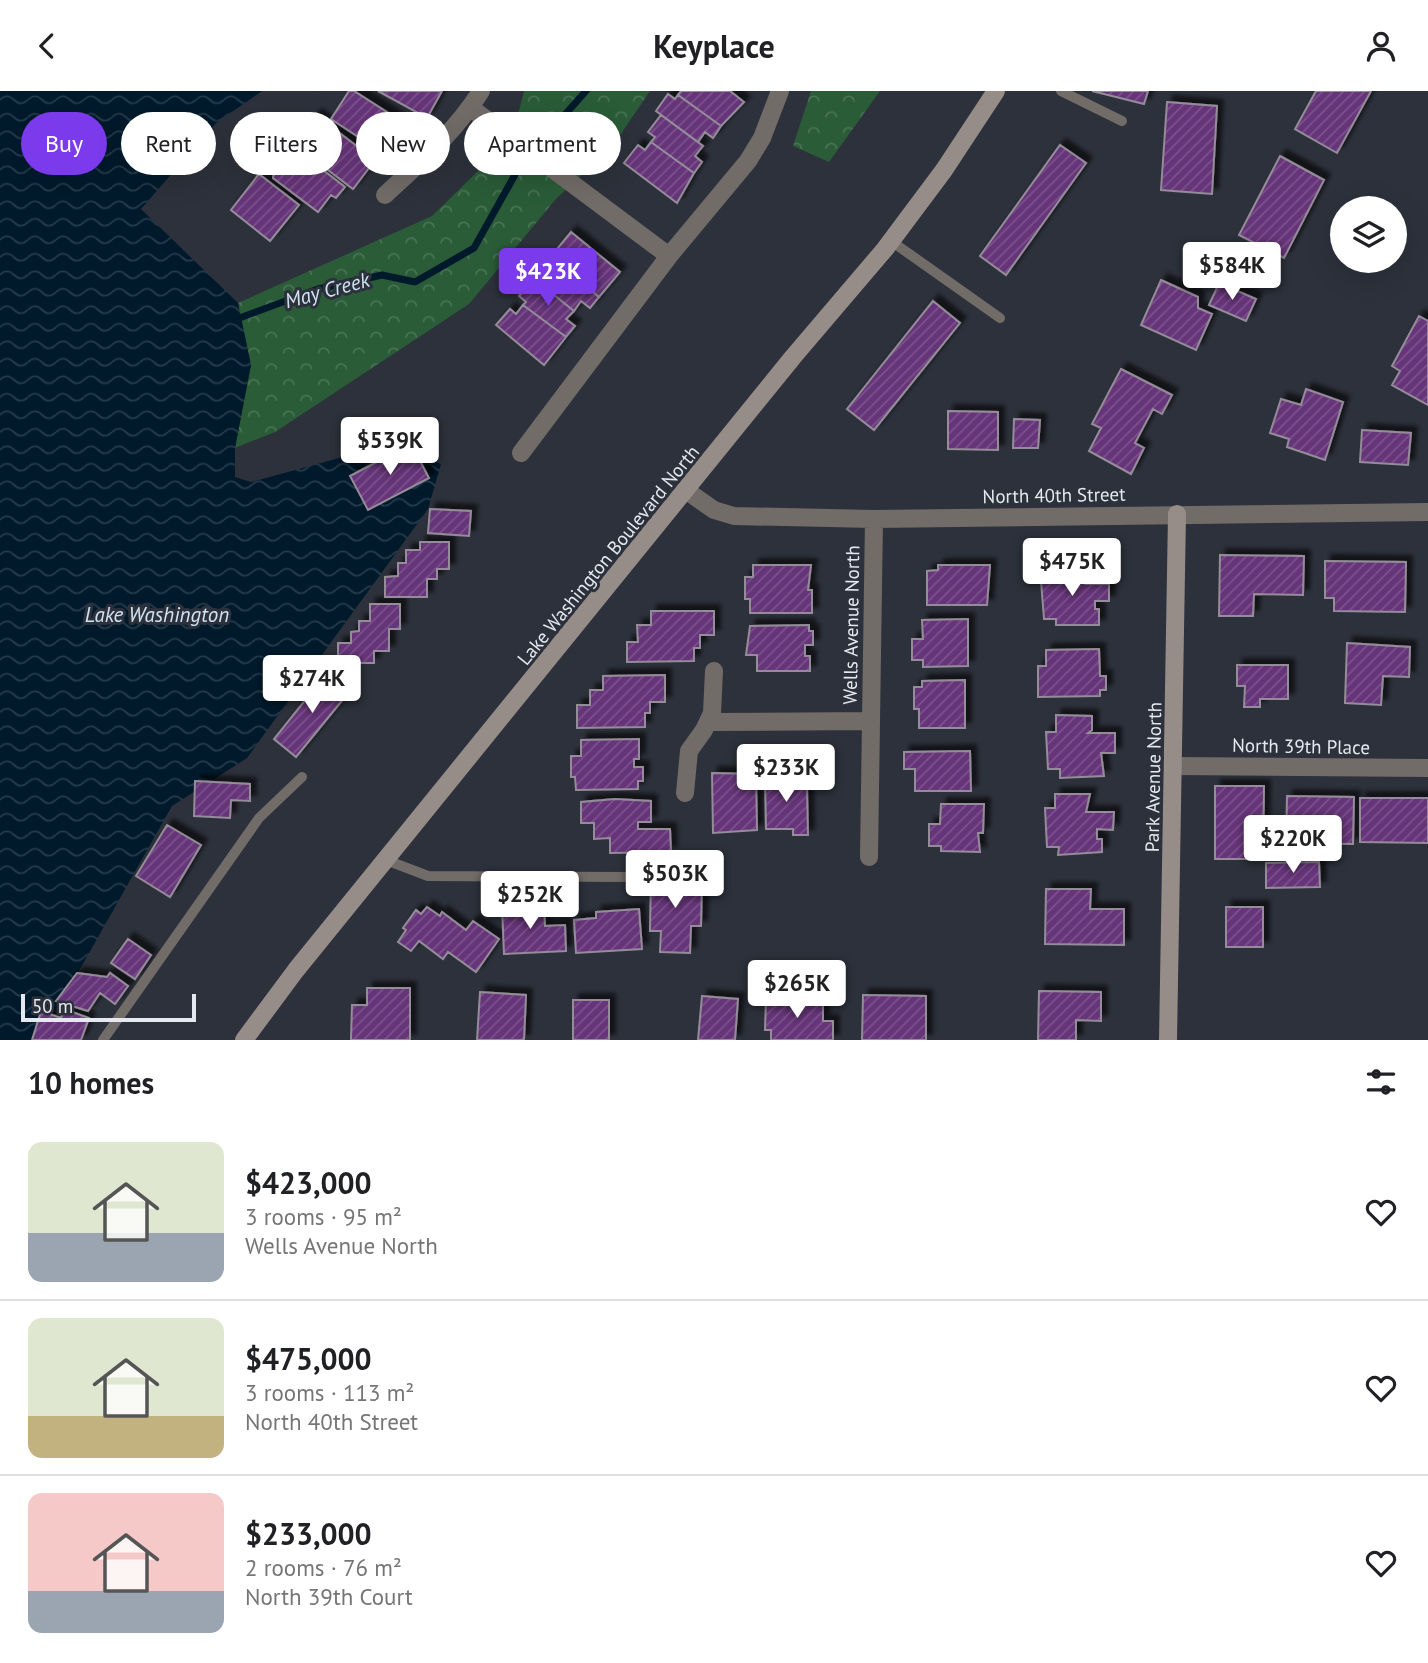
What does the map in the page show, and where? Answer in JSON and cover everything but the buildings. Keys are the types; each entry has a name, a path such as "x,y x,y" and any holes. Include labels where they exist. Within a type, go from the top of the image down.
{"street":[{"path":"385,195 429,154 471,108 481,91"},
{"path":"521,453 669,256 748,161 762,138 780,91"},
{"name":"Lake Washington Boulevard North","path":"244,1040 793,357 891,241 944,170 996,91"},
{"path":"471,108 669,256"},
{"name":"North 40th Street","path":"687,491 714,510 734,516 874,519 1428,512"},
{"name":"Park Avenue North","path":"1168,1040 1177,514"},
{"name":"Wells Avenue North","path":"869,857 874,519"},
{"path":"685,793 689,751 709,722 713,671"},
{"path":"709,722 871,721"},
{"name":"North 39th Place","path":"1174,766 1428,768"}],"lane":[{"path":"1061,91 1122,121"},
{"path":"891,241 1000,318"},
{"path":"103,1040 259,818 302,778"},
{"path":"386,860 428,876 636,877"}],"green space":[{"path":"524,91 650,91 621,134 621,112 519,112"},
{"path":"811,91 880,91 829,162 793,146"},
{"path":"474,175 581,175 555,200 469,304 275,432 235,448 251,365 238,303 432,216"}],"water":[{"name":"Lake Washington","path":"0,91 262,91 216,123 216,112 121,112 121,175 171,175 141,209 238,303 251,365 235,448 235,477 251,482 394,443 441,464 428,509 247,758 172,806 40,1040 0,1040"}],"waterway":[{"name":"May Creek","path":"234,320 318,289 382,275 415,282 474,248 521,164 586,91"}]}
